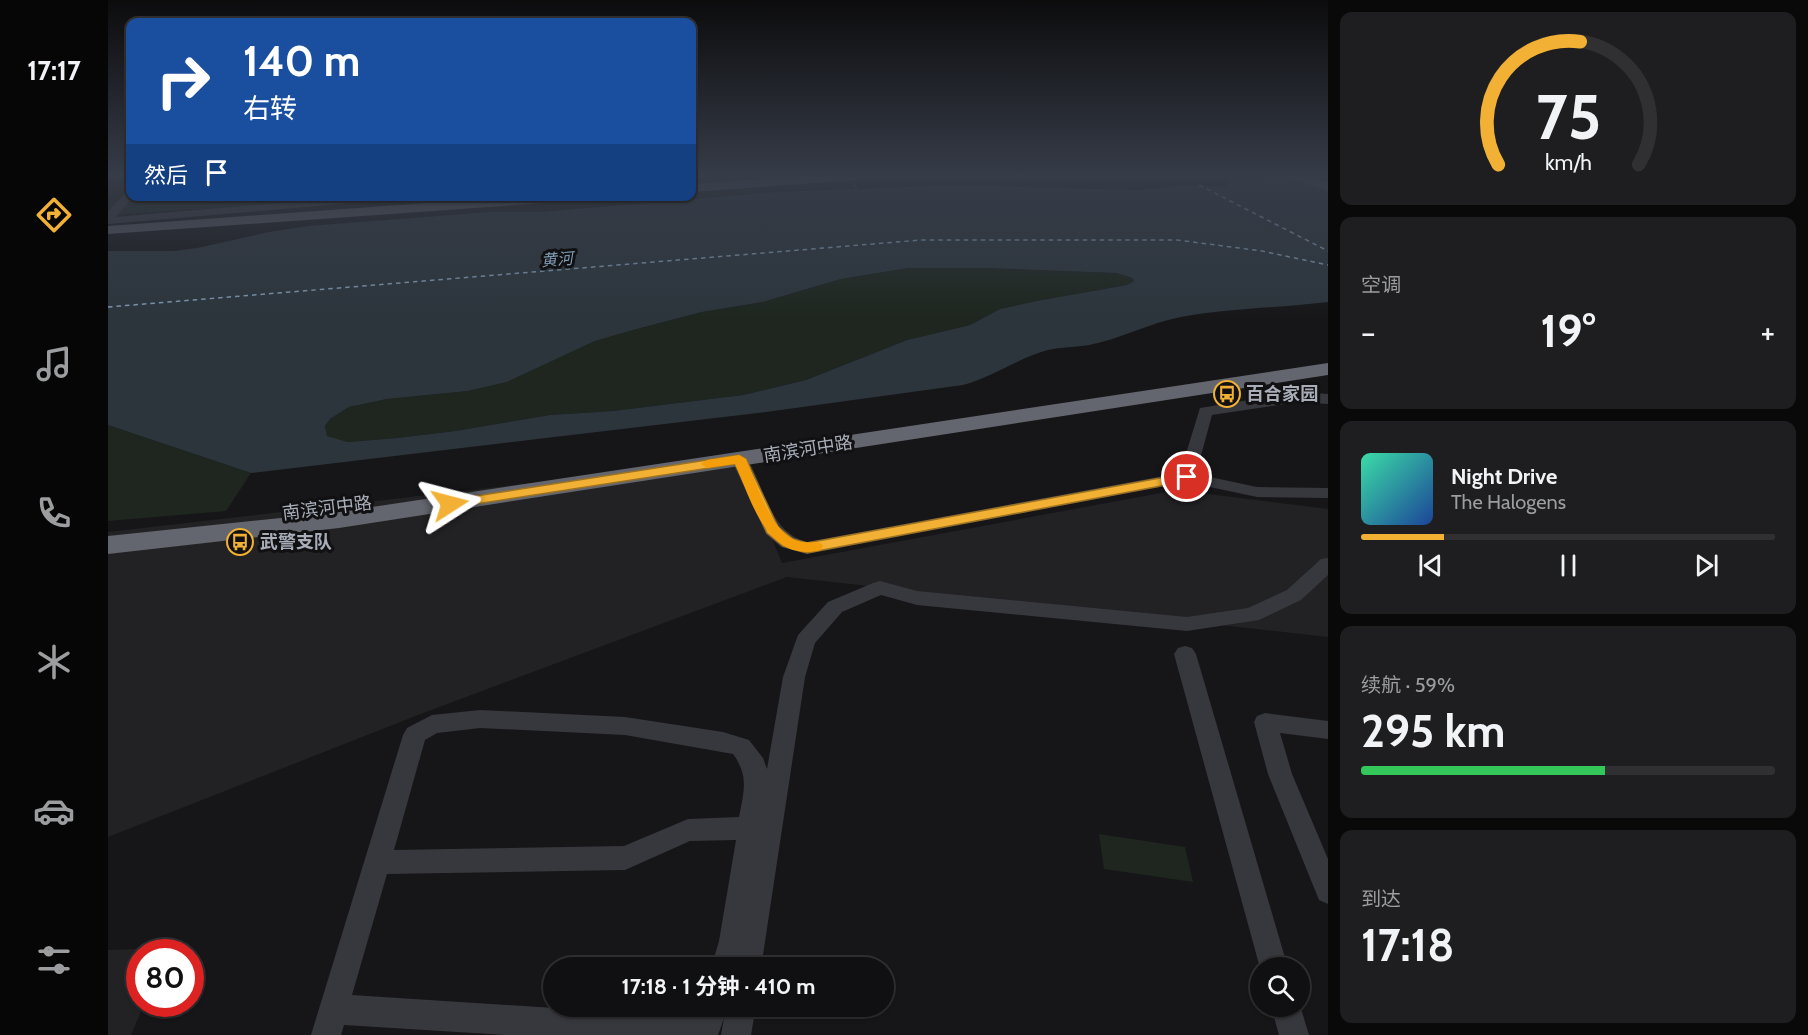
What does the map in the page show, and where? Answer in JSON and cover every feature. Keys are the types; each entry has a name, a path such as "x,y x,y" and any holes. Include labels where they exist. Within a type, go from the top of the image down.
{"highway":[{"name":"南滨河中路","path":"108,532 340,508 1328,358"},
{"name":"南滨河中路","path":"108,545 339,520 1328,369"}],"main road":[{"path":"108,230 211,222"}],"street":[{"path":"1226,385 1250,403"},
{"path":"1187,477 1205,411 1299,397 1328,399"},
{"path":"739,459 772,530 788,543 807,548 1187,477 1228,489 1294,496 1328,493"},
{"path":"749,957 794,677 805,640 835,607 880,588 917,598 1187,624 1252,615 1294,595 1328,564"},
{"path":"1185,654 1271,957"},
{"path":"710,1017 707,1025 677,1031 330,1022 415,735 432,724 480,719 626,726 723,741 741,747 755,765 756,791 733,941 728,957"},
{"path":"1328,730 1264,722 1280,774 1328,891"},
{"path":"377,862 625,858 688,830 750,828"},
{"path":"736,1035 739,1017"},
{"path":"1289,1017 1294,1035"}],"shaded area":[{"path":"909,268 984,268 1116,273 1132,278 1134,281 1127,285 1000,309 970,325 907,340 806,380 743,395 613,411 550,415 397,438 348,442 327,436 325,426 330,419 349,407 387,399 468,391 507,382 595,341 637,329 702,312 763,302 841,279"},
{"path":"108,425 251,473 226,511 108,521"},
{"path":"739,459 782,563 1177,490 1328,509 1328,637 787,577 418,715 108,837 108,532"},
{"path":"1099,834 1185,847 1193,882 1104,869"},
{"path":"126,949 126,1017 139,1017 131,1035 108,1035 108,950"}],"water":[{"name":"黄河","path":"356,222 1328,222 1328,302 1181,317 1089,345 1037,353 963,385 766,412 251,473 108,425 108,251 173,251 197,248 308,226","holes":["909,268 984,268 1116,273 1132,278 1134,281 1127,285 1000,309 970,325 907,340 806,380 743,395 613,411 550,415 397,438 348,442 327,436 325,426 330,419 349,407 387,399 468,391 507,382 595,341 702,312 763,302 841,279"]}],"ferry route":[{"path":"1272,222 1328,251"},
{"path":"108,307 921,240 1177,240 1262,251 1328,265"}],"slow traffic":[{"path":"707,464 739,459 772,530 788,543 807,548 816,546"}],"place":[{"name":"百合家园","path":"1227,394"},
{"name":"武警支队","path":"240,542"}],"route":[{"path":"450,504 739,459 772,530 788,543 807,548 1187,477"}]}
